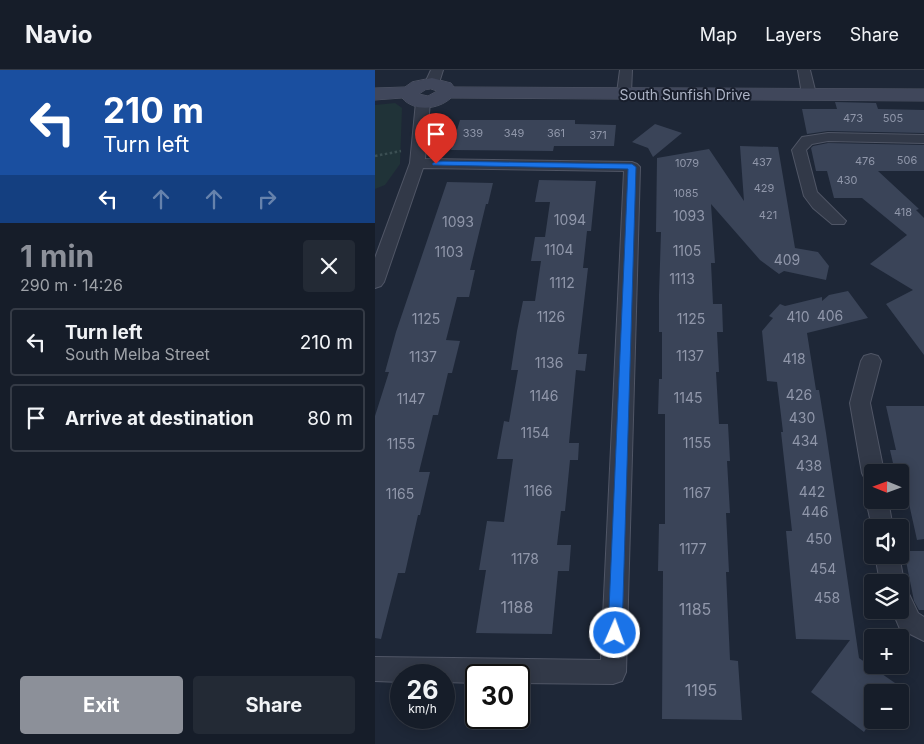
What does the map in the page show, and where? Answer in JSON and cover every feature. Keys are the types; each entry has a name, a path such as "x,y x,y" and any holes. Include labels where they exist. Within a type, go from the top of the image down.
{"street":[{"path":"624,93 626,70"},
{"path":"804,70 809,94"},
{"path":"375,282 417,156 421,111 416,97 420,85 438,82"},
{"name":"South Sunfish Drive","path":"438,82 624,93 924,95"},
{"path":"375,94 416,97"},
{"path":"838,221 819,205 809,193 799,150 807,140 828,137 924,139"},
{"path":"375,670 613,672 632,167 417,156"},
{"path":"871,361 860,403 871,464"},
{"path":"908,619 924,630"}],"path":[{"path":"375,156 417,156"}],"green space":[{"path":"395,103 402,108 400,164 385,185 375,189 375,105"}],"building":[{"path":"835,102 876,103 878,109 924,110 924,133 828,131 807,134 802,109 837,109"},
{"path":"460,120 575,120 575,124 616,125 614,146 554,146 553,151 451,150"},
{"path":"655,124 682,133 653,157 648,148 632,142"},
{"path":"828,143 924,145 924,171 878,171 919,209 916,210 924,218 924,355 886,304 913,290 870,264 907,235 862,198 834,198 827,171 816,171 811,148"},
{"path":"740,146 778,147 795,248 818,252 829,266 826,280 784,271 779,274 760,260 711,204 715,263 711,263 713,304 722,304 723,332 717,332 719,372 716,372 719,424 728,424 730,461 727,461 730,513 726,513 729,572 726,572 730,660 738,661 742,720 662,719 663,571 658,571 659,524 665,524 665,414 658,414 659,379 662,379 662,332 659,332 661,232 656,232 657,158 709,149 744,201"},
{"path":"539,180 596,181 591,231 587,231 583,268 588,268 578,354 587,354 585,371 576,370 569,443 579,443 578,460 570,460 565,511 561,511 557,545 571,545 569,571 558,571 552,634 476,633 486,570 479,570 487,521 504,522 513,459 497,459 504,421 509,422 518,370 511,370 517,331 523,301 535,301 541,261 531,261 535,237 545,237 550,202 535,202"},
{"path":"447,182 493,183 470,270 475,270 469,297 457,297 446,340 460,341 452,373 448,373 438,415 433,415 419,472 430,472 420,515 418,515 405,573 398,573 381,639 375,638 375,416 389,372 385,372 396,332"},
{"path":"848,291 868,318 807,333 816,390 819,390 826,433 859,658 864,661 864,674 882,674 896,684 864,684 864,729 866,729 864,732 811,692 850,640 796,639 786,531 792,531 781,432 783,432 777,382 767,381 762,331 773,318 769,316 780,304 785,306 822,297 822,301 829,295"},
{"path":"886,406 924,406 924,539 917,540 909,504 909,464 893,464 890,450 896,450"},
{"path":"909,551 924,551 924,610 919,610 914,601 907,564 909,564"}],"route":[{"path":"436,164 632,167 615,633"}]}
